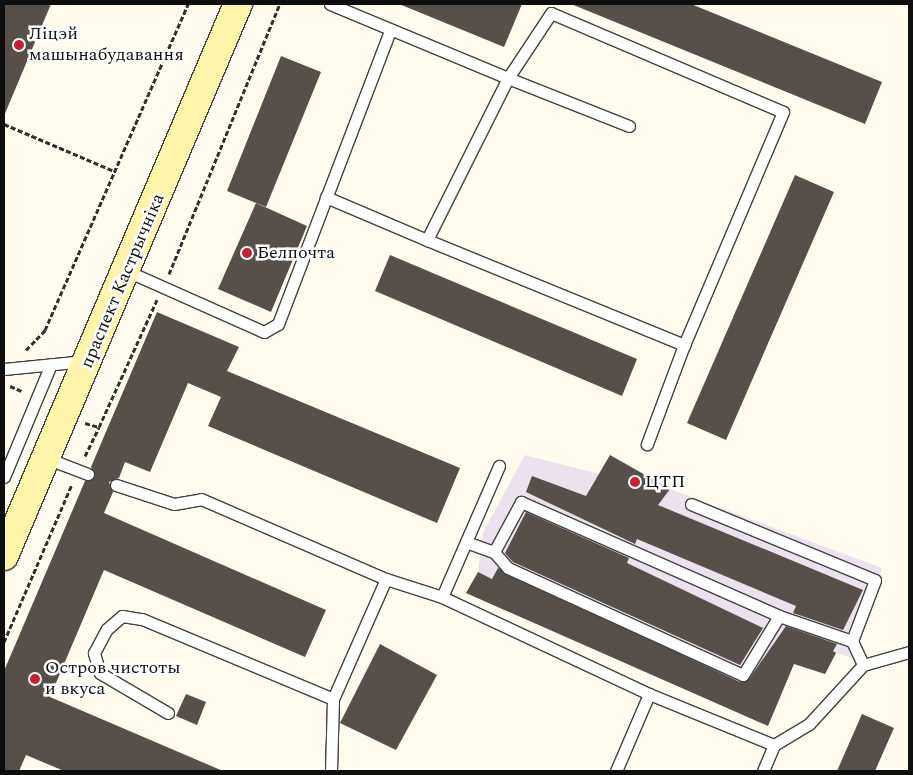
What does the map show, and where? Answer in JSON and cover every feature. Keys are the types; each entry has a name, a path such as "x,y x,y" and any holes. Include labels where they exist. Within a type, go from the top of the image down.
{"main road":[{"name":"праспект Кастрычніка","path":"4,556 128,271 238,4"}],"lane":[{"path":"330,4 629,126"},
{"path":"427,240 508,78 551,13 783,112 684,344 647,444"},
{"path":"128,271 264,332 278,324 390,30"},
{"path":"326,197 684,344"},
{"path":"7,368 89,361"},
{"path":"4,477 51,364"},
{"path":"46,458 83,472"},
{"path":"442,596 499,466"},
{"path":"116,485 174,504 201,499 386,579 442,596 649,694 774,745"},
{"path":"494,552 521,502 779,616 852,641"},
{"path":"692,504 876,580 852,641 863,665"},
{"path":"466,542 494,552 508,568 743,675 779,616"},
{"path":"331,771 334,699 386,579"},
{"path":"168,713 100,672 94,653 107,628 122,616 142,619 334,699"},
{"path":"763,771 774,745 809,724 863,665 909,652"},
{"path":"616,771 649,694"}],"path":[{"path":"4,386 7,368 44,330 188,4"},
{"path":"163,287 280,4"},
{"path":"4,124 114,171"},
{"path":"4,642 83,472 99,427"}],"shaded area":[{"path":"525,455 599,474 658,504 670,489 882,568 852,658 836,653 825,674 794,664 768,726 466,593 478,572 483,532"}],"building":[{"name":"Ліцэй машынабудавання","path":"4,4 51,4 4,116"},
{"path":"399,4 522,4 504,47"},
{"path":"571,4 691,4 882,82 865,124"},
{"path":"281,56 321,72 266,207 227,191"},
{"path":"795,175 834,192 726,440 687,423"},
{"path":"256,203 307,226 271,312 218,289"},
{"path":"390,255 637,359 622,396 375,291"},
{"path":"157,312 239,347 227,371 460,468 437,523 208,426 221,397 188,383 150,472 125,462 119,478 109,482 113,492 104,513 326,610 305,657 104,570 50,697 223,771 64,771 26,755 19,771 4,771 4,671 85,481 95,477 91,467"},
{"path":"610,455 670,489 658,505 863,590 843,630 793,613 796,606 637,539 635,544 526,492 532,476 586,496"},
{"path":"526,512 629,558 627,563 763,628 740,665 513,562 505,553"},
{"path":"498,568 740,682 749,679 786,626 837,644 833,651 836,653 825,674 794,664 768,726 466,593 478,572 492,579"},
{"path":"380,644 437,675 396,750 340,723"},
{"path":"186,694 206,702 197,725 176,716"},
{"path":"862,714 894,728 875,771 837,771"}],"place":[{"name":"Ліцэй машынабудавання","path":"19,45"},
{"name":"Белпочта","path":"247,253"},
{"name":"ЦТП","path":"635,482"},
{"name":"Остров чистоты и вкуса","path":"35,679"}]}
